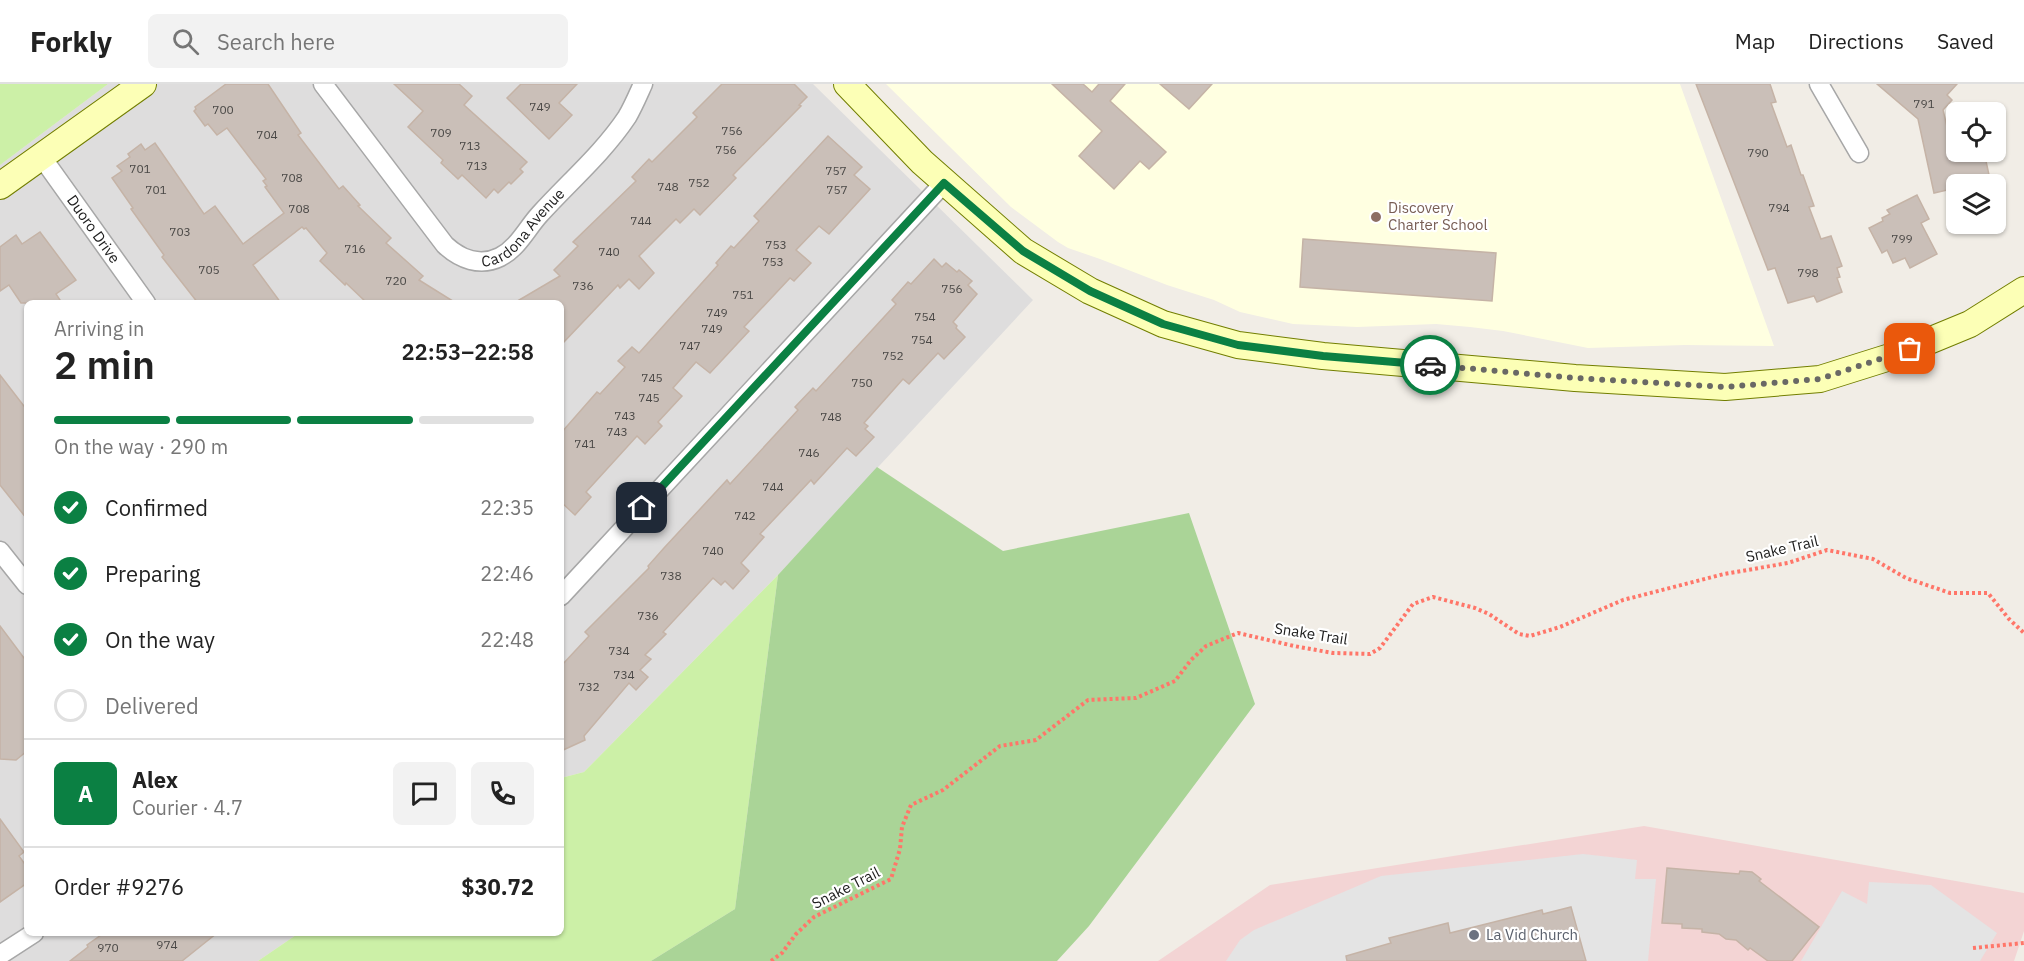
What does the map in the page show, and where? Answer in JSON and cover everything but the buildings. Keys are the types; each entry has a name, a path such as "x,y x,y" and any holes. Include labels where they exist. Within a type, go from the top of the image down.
{"street":[{"path":"0,186 143,84"},
{"name":"Cardona Avenue","path":"323,84 445,245 454,253 475,262 498,258 517,243 538,216 627,117 643,84"},
{"path":"847,84 944,183 1023,251 1090,291 1163,324 1238,345 1323,356 1575,378 1725,387 1820,379 1890,357 1970,324 2024,290"},
{"path":"1819,84 1859,153"},
{"name":"Duoro Drive","path":"40,156 144,300"},
{"path":"564,593 944,183"},
{"path":"0,551 24,581"},
{"path":"0,956 30,936"}],"path":[{"name":"Snake Trail","path":"771,961 783,953 796,934 814,917 891,879 900,849 902,827 911,805 943,790 999,746 1036,740 1088,700 1136,698 1174,681 1206,646 1238,633 1333,653 1370,654 1380,648 1413,604 1433,597 1475,608 1489,614 1519,634 1530,636 1568,624 1623,600 1724,574 1788,563 1827,550 1873,559 1906,578 1950,592 1988,593 2009,620 2024,633"},
{"path":"1973,948 2024,943"}],"shaded area":[{"path":"108,84 813,84 1033,300 778,575 584,772 564,777 564,300 24,300 24,936 295,936 258,961 0,961 0,165"},
{"name":"Discovery Charter School","path":"886,84 1680,84 1774,346 1685,345 1588,348 1503,331 1470,327 1436,324 1357,327 1293,324 1240,312 1214,300 1068,248 1058,242 1011,207"},
{"path":"1644,826 2024,893 2024,931 2014,961 1158,961 1270,885"},
{"path":"1583,854 1637,860 1635,879 1656,879 1648,961 1226,961 1240,940 1254,930 1381,876"},
{"path":"1869,882 1931,885 1997,933 1980,961 1801,961 1842,891 1867,904"}],"green space":[{"path":"0,84 108,84 0,165"},
{"path":"877,467 1003,551 1189,513 1255,704 1089,926 1057,961 651,961 735,909 778,575"},
{"path":"778,575 735,909 651,961 258,961 295,936 564,936 564,777 584,772"}],"way so far":[{"path":"1430,365 1575,378 1725,387 1820,379 1910,349"}],"place":[{"name":"Discovery Charter School","path":"1376,217"},
{"name":"La Vid Church","path":"1474,935"}],"route":[{"path":"642,508 944,183 1023,251 1090,291 1163,324 1238,345 1323,356 1430,365"}]}
